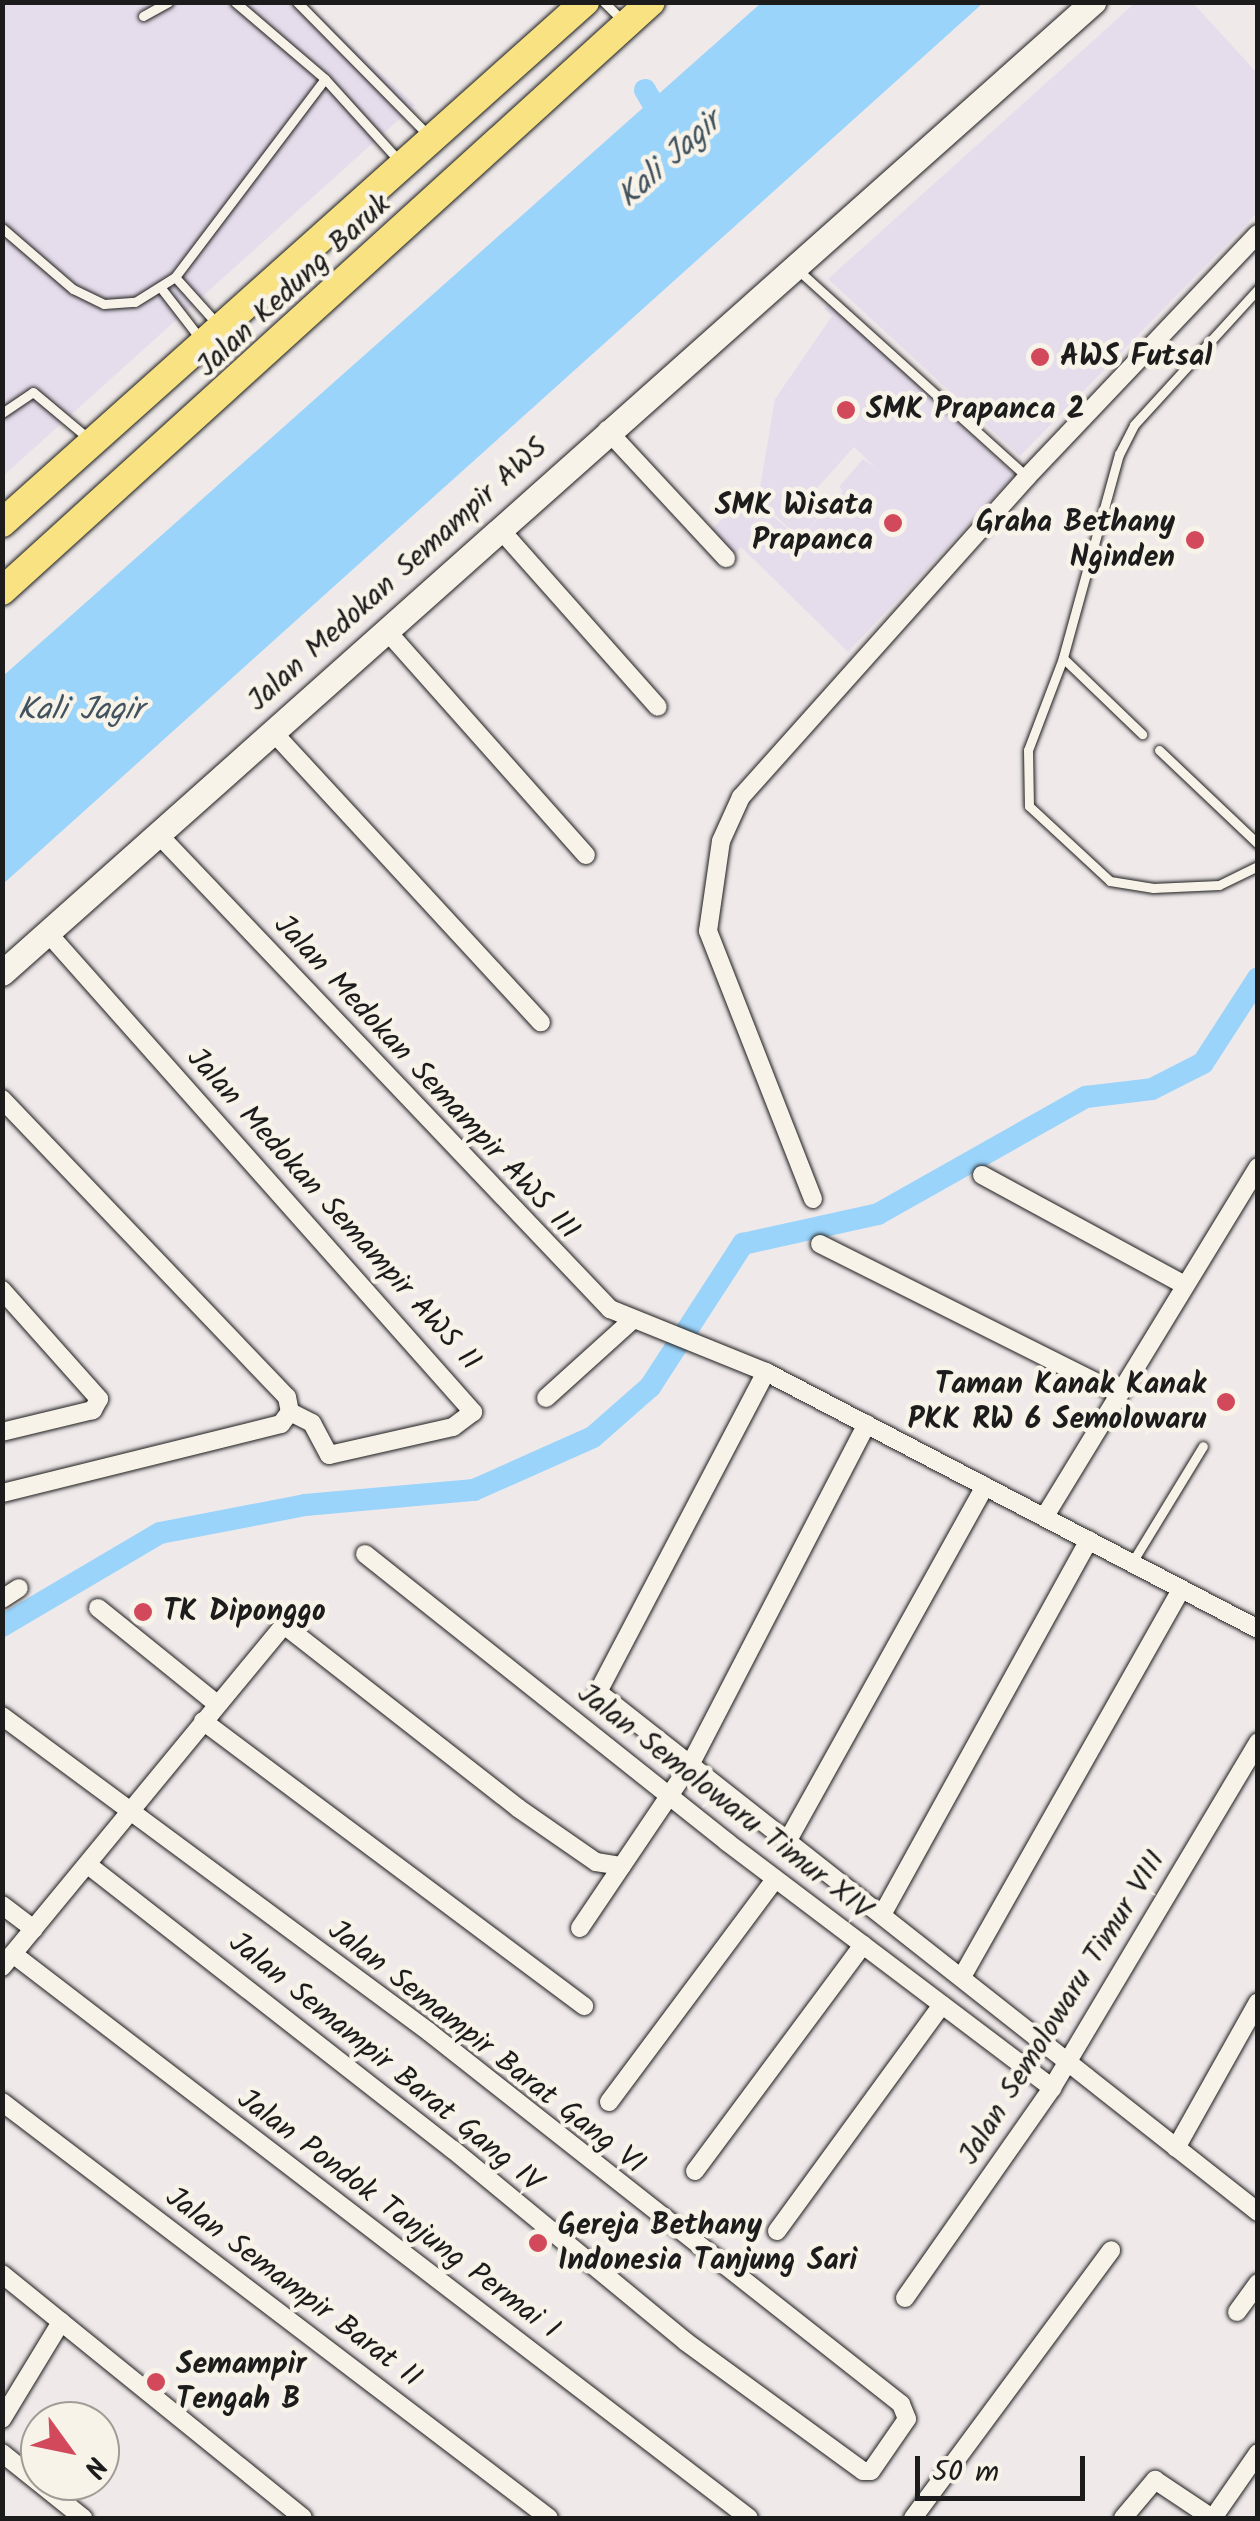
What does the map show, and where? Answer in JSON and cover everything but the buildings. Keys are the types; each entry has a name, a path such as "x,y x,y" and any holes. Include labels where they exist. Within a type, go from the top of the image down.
{"main road":[{"name":"Jalan Kedung Baruk","path":"2,523 585,2"},
{"name":"Jalan Kedung Baruk","path":"2,591 652,2"}],"street":[{"name":"Jalan Medokan Semampir AWS","path":"2,973 607,430 796,268 837,226 1093,2"},
{"path":"813,1199 708,931 721,841 741,796 776,750 1027,476 1258,234"},
{"path":"607,430 726,558"},
{"path":"499,528 658,706"},
{"path":"386,630 586,855"},
{"path":"273,732 541,1022"},
{"name":"Jalan Medokan Semampir AWS III","path":"158,834 596,1298 630,1322 766,1372 1258,1629"},
{"name":"Jalan Medokan Semampir AWS II","path":"47,932 473,1412 452,1427 330,1455 312,1424 286,1418"},
{"path":"2,1098 287,1397 286,1418 2,1492"},
{"path":"1045,1516 1258,1168"},
{"path":"982,1175 1186,1285"},
{"path":"820,1244 1120,1394"},
{"path":"2,1290 96,1390 93,1410 2,1432"},
{"path":"546,1398 630,1322"},
{"name":"Jalan Semolowaru Timur XIV","path":"766,1372 598,1688 601,1696 963,1975 1258,2212"},
{"path":"580,1928 690,1765 867,1424"},
{"path":"788,1840 985,1486"},
{"path":"883,1913 1089,1540"},
{"name":"Jalan Semolowaru Timur XIV","path":"365,1554 776,1879 1052,2088"},
{"path":"963,1975 1180,1591"},
{"path":"98,1608 217,1704"},
{"path":"8,1961 284,1625 518,1808 596,1862 622,1866"},
{"name":"Jalan Semampir Barat Gang VI","path":"2,1716 133,1807 901,2404"},
{"path":"203,1721 584,2006"},
{"name":"Jalan Semolowaru Timur VIII","path":"905,2298 1069,2062 1250,1774 1258,1742"},
{"name":"Jalan Semampir Barat Gang IV","path":"87,1864 438,2138 684,2341 864,2471 872,2470 907,2419 901,2404"},
{"path":"609,2102 776,1879"},
{"path":"2,1905 34,1929"},
{"path":"695,2171 863,1945"},
{"name":"Jalan Pondok Tanjung Permai I","path":"8,1961 749,2518"},
{"path":"1176,2148 1258,2002"},
{"path":"777,2231 942,2004"},
{"name":"Jalan Semampir Barat II","path":"2,2102 548,2518"},
{"path":"913,2518 1111,2250"},
{"path":"2,2274 304,2518"},
{"path":"1237,2312 1258,2283"},
{"path":"2,2419 61,2322"},
{"path":"2,2452 83,2518"},
{"path":"1123,2518 1155,2480 1213,2518 1258,2453"}],"lane":[{"path":"143,16 168,2"},
{"path":"235,2 325,79 402,164"},
{"path":"297,2 432,139"},
{"path":"604,2 626,25"},
{"path":"2,228 73,288 104,304 134,302 175,277 325,79"},
{"path":"796,268 1027,476"},
{"path":"175,277 212,335"},
{"path":"160,288 212,335"},
{"path":"1258,290 1134,425 1107,491 1063,658 1028,750 1029,806 1055,835 1110,880 1152,888 1219,885 1258,866"},
{"path":"2,413 27,392 38,393 93,442"},
{"path":"1063,658 1142,734"},
{"path":"1159,750 1258,844"},
{"path":"1131,1564 1203,1446"}],"shaded area":[{"path":"3,3 305,3 415,105 3,476"},
{"path":"1135,3 1193,3 1257,73 1257,213 1020,456 828,279"},
{"name":"SMK Wisata Prapanca","path":"830,304 1015,475 848,652 741,547 732,557 708,533 747,495 800,539 758,499 775,399 832,316 824,308","holes":["854,447 876,468 863,459 839,487 843,491 803,535 823,511 809,497"]}],"water":[{"name":"Kali Jagir","path":"761,3 983,3 3,884 3,676"}],"waterway":[{"path":"645,90 666,126"},
{"path":"2,1626 160,1533 305,1505 474,1490 593,1437 650,1387 743,1244 878,1214 1086,1097 1152,1089 1203,1063 1258,978"}],"place":[{"name":"AWS Futsal","path":"1040,357"},
{"name":"SMK Prapanca 2","path":"846,410"},
{"name":"SMK Wisata Prapanca","path":"893,523"},
{"name":"Graha Bethany Nginden","path":"1195,540"},
{"name":"Taman Kanak Kanak PKK RW 6 Semolowaru","path":"1226,1402"},
{"name":"TK Diponggo","path":"143,1612"},
{"name":"Gereja Bethany Indonesia Tanjung Sari","path":"538,2243"},
{"name":"Semampir Tengah B","path":"156,2382"}]}
